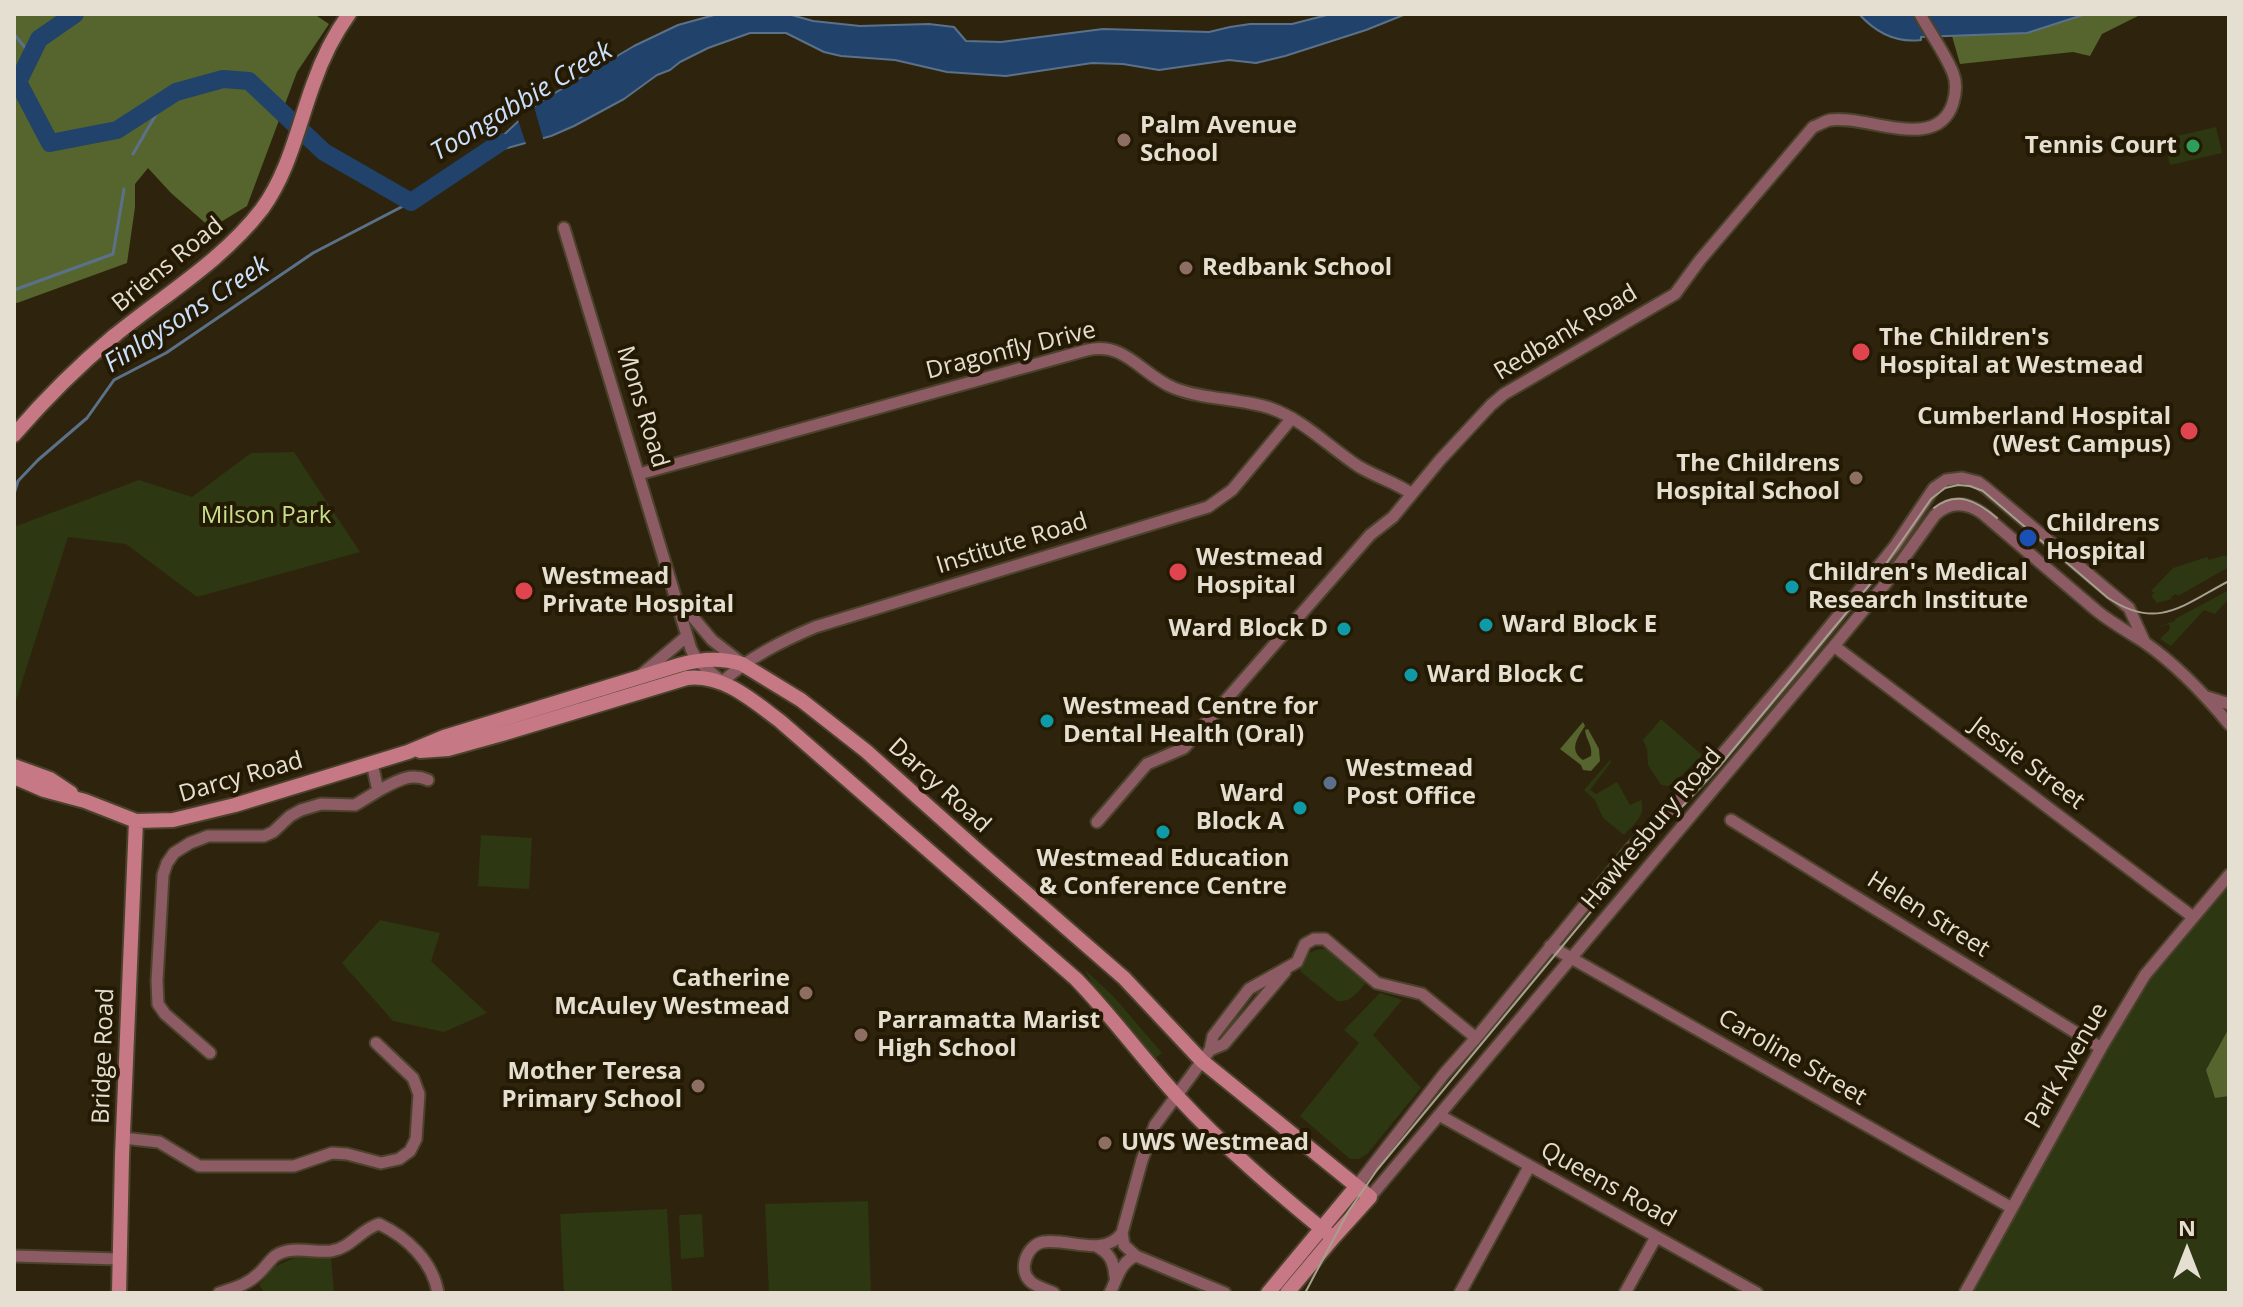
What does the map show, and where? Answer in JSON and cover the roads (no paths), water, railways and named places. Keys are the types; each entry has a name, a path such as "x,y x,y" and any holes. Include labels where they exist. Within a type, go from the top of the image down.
{"street":[{"name":"Briens Road","path":"14,435 48,395 112,338 234,243 264,206 286,165 314,81 333,36 349,14"},
{"name":"Redbank Road","path":"1097,822 1147,764 1184,748 1370,535 1393,517 1491,405 1504,394 1675,294 1813,127 1830,120 1848,120 1918,130 1936,126 1947,117 1956,90 1953,74 1920,14"},
{"name":"Mons Road","path":"564,228 687,636 697,660 722,682"},
{"name":"Dragonfly Drive","path":"639,474 1098,347 1115,350 1172,387 1202,396 1267,407 1292,418 1354,463 1412,494"},
{"name":"Institute Road","path":"722,682 742,664 768,648 815,627 1208,507 1232,490 1292,418"},
{"name":"Hawkesbury Road","path":"1287,1293 1356,1187 1444,1074 1632,847 1734,742 1873,574 1934,488 1946,480 1970,479 1994,494 2129,608 2145,643"},
{"name":"Hawkesbury Road","path":"1268,1293 1327,1234 1370,1197 1834,646 1886,583 1938,512 1957,504 1973,507 2106,618 2145,643"},
{"name":"Mons Road","path":"678,599 712,640 742,664"},
{"path":"639,677 687,636"},
{"path":"2145,643 2206,697 2229,724"},
{"name":"Jessie Street","path":"1834,646 2193,917"},
{"name":"Darcy Road","path":"14,777 136,821 173,820 208,813 372,763 444,737 697,660 720,659 742,664 801,700 866,751 1356,1187"},
{"name":"Darcy Road","path":"408,752 448,749 687,678 705,677 722,682 791,730 1076,979 1099,1002 1176,1096 1221,1143 1327,1234"},
{"path":"2206,697 2229,704"},
{"path":"533,710 577,703 593,707"},
{"path":"372,763 378,791"},
{"name":"Darcy Road","path":"14,766 50,779 85,801"},
{"path":"210,1053 165,1014 158,1004 163,875 174,853 199,839 218,835 264,836 301,810 321,804 355,805 406,777 428,780"},
{"name":"Helen Street","path":"1731,820 2101,1048"},
{"name":"Bridge Road","path":"119,1293 136,821"},
{"name":"Park Avenue","path":"1965,1293 2145,975 2229,875"},
{"path":"1225,1293 1136,1256 1124,1245 1122,1233 1155,1125 1206,1056 1213,1036 1249,989 1297,962 1305,944 1314,939 1325,939 1377,983 1422,994 1476,1038"},
{"name":"Caroline Street","path":"1550,946 2012,1208"},
{"path":"123,1138 159,1142 199,1166 294,1166 332,1153 381,1163 399,1159 410,1151 416,1139 419,1094 413,1078 376,1043"},
{"name":"Queens Road","path":"1439,1115 1757,1293"},
{"path":"1460,1293 1529,1167"},
{"path":"1356,1187 1370,1197"},
{"path":"222,1292 256,1277 276,1256 300,1250 332,1251 347,1246 371,1226 379,1224 416,1251 436,1282 438,1293"},
{"path":"1054,1293 1029,1281 1025,1271 1029,1251 1047,1242 1096,1246 1110,1244 1122,1233"},
{"path":"1625,1293 1656,1237"},
{"path":"1096,1246 1112,1260 1115,1281"},
{"path":"14,1256 119,1259"},
{"path":"1110,1293 1125,1263 1136,1256"}],"water":[{"name":"Toongabbie Creek","path":"718,14 788,14 813,21 860,26 929,24 954,27 966,41 1001,42 1103,29 1209,32 1250,24 1292,24 1331,14 1406,14 1366,30 1256,63 1229,60 1159,70 1092,63 1006,76 947,72 895,60 841,56 824,52 786,33 750,33 680,62 624,99 574,126 551,136 482,155 538,103 634,46 678,25"},
{"path":"1859,14 2086,14 2027,33 1921,37 1921,40 1912,41 1887,35"}],"waterway":[{"name":"Toongabbie Creek","path":"75,14 39,39 18,82 50,143 117,130 176,92 223,79 249,81 324,152 411,202 501,142"},
{"path":"14,34 31,55"},
{"path":"133,154 165,99"},
{"path":"14,290 113,254 124,189"},
{"name":"Finlaysons Creek","path":"14,494 18,481 87,418 114,380 166,353 313,253 411,202"}],"tram line":[{"path":"1305,1293 1348,1212 1377,1170 1642,850 1718,768 1881,571 1931,499 1945,488 1958,485 1983,491 2108,598 2126,608 2142,613 2170,611 2229,581"},
{"path":"1934,508 1951,500 1967,500 1997,518"}],"place":[{"name":"Palm Avenue School","path":"1124,140"},
{"name":"Tennis Court","path":"2193,146"},
{"name":"Redbank School","path":"1186,268"},
{"name":"The Children's Hospital at Westmead","path":"1861,352"},
{"name":"Cumberland Hospital (West Campus)","path":"2189,431"},
{"name":"The Childrens Hospital School","path":"1856,478"},
{"name":"Childrens Hospital","path":"2028,538"},
{"name":"Westmead Hospital","path":"1178,572"},
{"name":"Children's Medical Research Institute","path":"1792,587"},
{"name":"Westmead Private Hospital","path":"524,591"},
{"name":"Ward Block E","path":"1486,625"},
{"name":"Ward Block D","path":"1344,629"},
{"name":"Ward Block C","path":"1411,675"},
{"name":"Westmead Centre for Dental Health (Oral)","path":"1047,721"},
{"name":"Westmead Post Office","path":"1330,783"},
{"name":"Ward Block A","path":"1300,808"},
{"name":"Westmead Education & Conference Centre","path":"1163,832"},
{"name":"Catherine McAuley Westmead","path":"806,993"},
{"name":"Parramatta Marist High School","path":"861,1035"},
{"name":"Mother Teresa Primary School","path":"698,1086"},
{"name":"UWS Westmead","path":"1105,1143"}],"park label":[{"name":"Milson Park","path":"266,516"}]}
